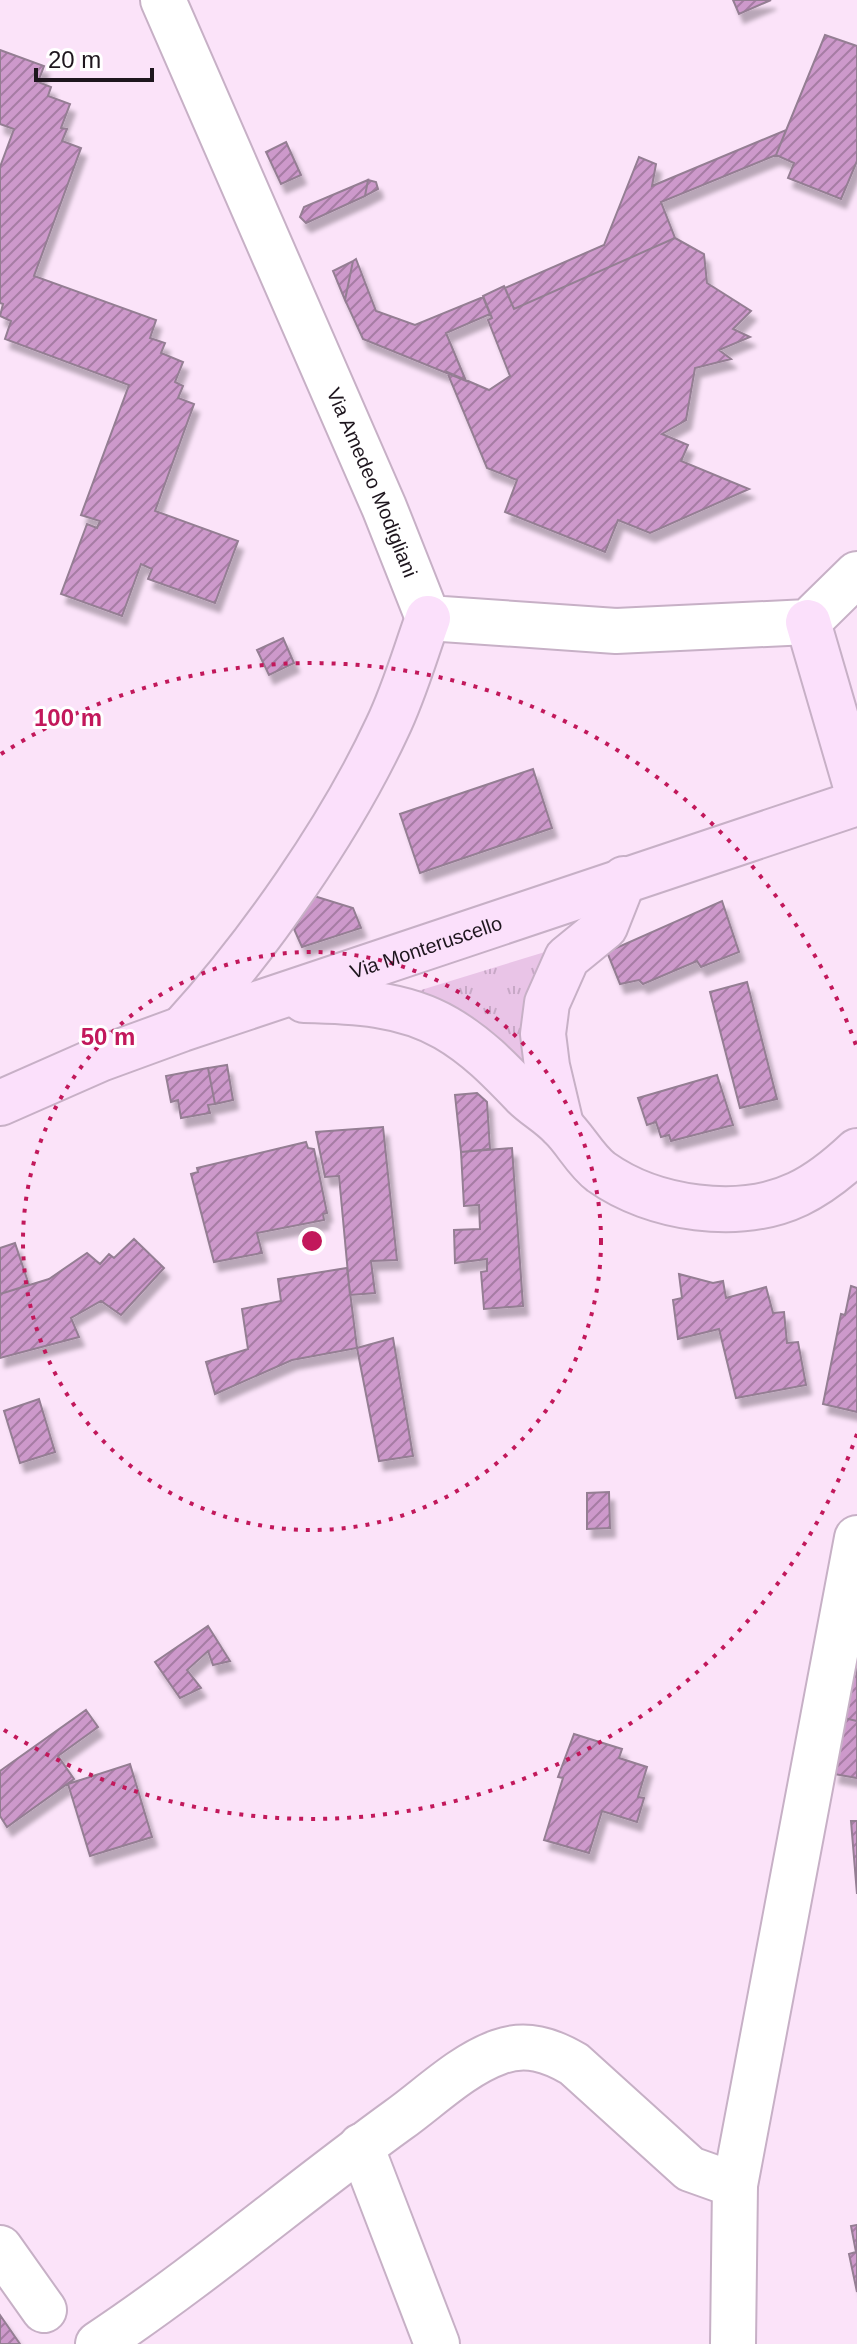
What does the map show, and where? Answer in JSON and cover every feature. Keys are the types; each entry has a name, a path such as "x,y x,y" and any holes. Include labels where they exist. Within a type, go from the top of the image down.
{"street":[{"name":"Via Amedeo Modigliani","path":"163,0 384,507 428,618"},
{"path":"182,1029 228,979 349,803 388,726 428,618 616,631 808,622 857,574"},
{"path":"808,622 857,790"},
{"name":"Via Monteruscello","path":"0,1103 182,1029 857,803"},
{"path":"561,1125 543,1034 547,1003 567,958 605,927 624,879"},
{"path":"274,999 358,1001 407,1011 443,1027 476,1048 526,1097 561,1125 599,1170 638,1193 715,1209 754,1206 796,1195 832,1174 857,1151"},
{"path":"733,2344 735,2185 857,1538"},
{"path":"98,2344 159,2304 361,2146 481,2060 518,2047 537,2048 574,2064 690,2169 735,2185"},
{"path":"361,2146 437,2344"},
{"path":"0,2248 44,2310"}],"green space":[{"path":"558,948 534,1078 408,994"}],"building":[{"path":"733,0 771,0 739,14"},
{"path":"825,35 857,46 857,161 841,199 788,178 794,163 776,155"},
{"path":"0,50 44,66 38,82 51,87 48,96 70,104 61,128 67,129 62,141 81,148 34,276 156,320 150,338 165,343 161,353 183,362 175,382 183,386 178,398 194,404 155,511 238,541 215,603 148,579 152,569 141,564 122,616 61,594 87,524 97,528 100,521 81,515 129,385 5,339 11,321 0,316 3,304 0,303 0,167 14,129 0,124"},
{"path":"786,130 776,155 661,202 675,238 514,309 505,288 604,245 639,157 656,164 652,186"},
{"path":"286,142 301,175 281,184 266,152"},
{"path":"368,180 365,196 306,223 300,217 304,207"},
{"path":"368,180 376,182 378,189 365,196"},
{"path":"675,238 704,254 707,283 751,311 733,329 750,337 719,350 731,359 695,368 686,420 662,434 688,445 681,461 749,489 650,533 618,520 605,552 505,512 517,480 487,468 447,372 489,390 510,376 488,320 492,318 483,296 504,286 514,309"},
{"path":"356,259 376,311 415,325 483,297 490,314 446,333 466,381 363,339 345,300"},
{"path":"353,261 345,300 333,271"},
{"path":"283,638 294,663 269,675 257,650"},
{"path":"533,769 552,828 420,873 400,814"},
{"path":"314,896 353,908 361,928 302,947 294,929"},
{"path":"722,901 739,952 701,967 697,961 643,984 639,980 620,984 607,952"},
{"path":"747,982 777,1099 740,1108 710,992"},
{"path":"227,1065 233,1100 215,1104 208,1068"},
{"path":"208,1068 215,1104 208,1105 210,1113 181,1118 178,1100 171,1102 166,1076"},
{"path":"717,1075 733,1125 671,1141 669,1135 661,1137 656,1122 647,1125 638,1098"},
{"path":"477,1093 487,1102 490,1149 461,1152 455,1095"},
{"path":"383,1127 397,1260 371,1261 375,1293 350,1295 339,1176 325,1177 316,1132"},
{"path":"306,1142 308,1148 314,1149 327,1213 323,1214 324,1220 257,1233 262,1253 214,1262 191,1174 198,1172 197,1168"},
{"path":"512,1148 523,1306 484,1309 481,1272 487,1271 487,1259 455,1263 454,1230 480,1229 479,1205 464,1206 461,1152"},
{"path":"134,1239 164,1268 121,1315 101,1301 71,1318 79,1337 0,1358 0,1294 49,1279 87,1253 100,1264 109,1254 114,1258"},
{"path":"15,1243 29,1285 0,1294 0,1248"},
{"path":"347,1268 357,1348 292,1360 215,1394 206,1362 248,1349 242,1309 281,1301 278,1279"},
{"path":"679,1274 713,1283 723,1281 726,1298 766,1287 773,1313 784,1312 787,1343 798,1342 806,1385 736,1398 719,1329 678,1339 673,1300 682,1298"},
{"path":"851,1286 857,1288 857,1412 823,1404 841,1314 845,1315"},
{"path":"393,1338 413,1456 379,1461 357,1348"},
{"path":"39,1399 55,1452 20,1463 4,1411"},
{"path":"609,1492 610,1528 587,1529 587,1493"},
{"path":"208,1626 230,1661 213,1665 208,1651 187,1670 201,1688 180,1698 155,1662"},
{"path":"857,1649 857,1721 844,1718"},
{"path":"86,1710 98,1727 58,1756 74,1779 7,1827 0,1816 0,1771"},
{"path":"844,1718 857,1721 857,1778 834,1774"},
{"path":"574,1734 622,1749 619,1758 647,1767 638,1797 644,1798 637,1822 602,1811 589,1853 544,1840 563,1778 558,1777"},
{"path":"130,1764 152,1837 90,1856 68,1784"},
{"path":"851,1821 857,1821 857,1894"},
{"path":"857,2225 857,2292 849,2254 856,2252 851,2226"},
{"path":"0,2315 20,2344 0,2344"}]}
